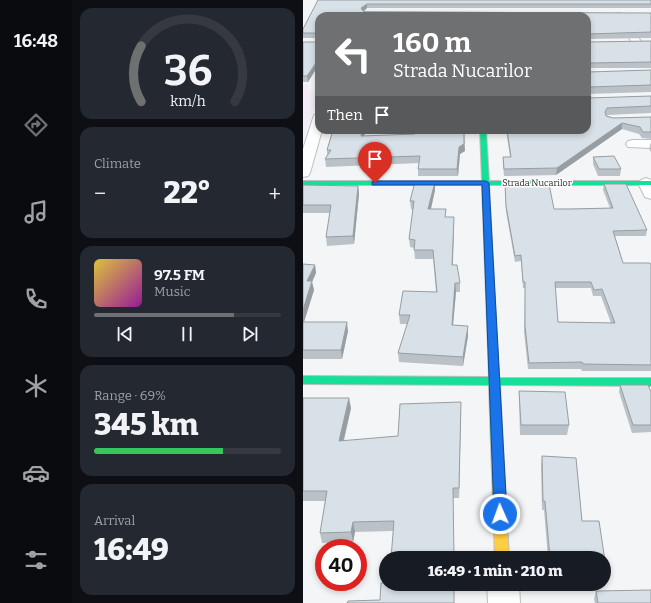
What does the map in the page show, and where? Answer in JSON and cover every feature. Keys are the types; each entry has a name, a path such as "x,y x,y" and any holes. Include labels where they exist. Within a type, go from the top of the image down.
{"street":[{"path":"630,13 613,13 651,62"},
{"path":"622,42 651,42"},
{"path":"303,173 315,132"},
{"path":"483,134 502,551"},
{"path":"633,144 651,144"},
{"name":"Strada Nucarilor","path":"303,183 486,183 649,187"},
{"path":"303,380 651,382"},
{"path":"503,591 504,603"}],"shaded area":[{"path":"303,85 308,85 309,91 315,92 315,103 303,142"}],"building":[{"path":"318,0 651,0 651,4 367,4 361,8 364,12 315,12 315,33 303,33 303,29"},
{"path":"591,13 651,13 651,32 591,34"},
{"path":"651,41 651,62 591,63 591,42"},
{"path":"303,42 315,42 315,64 307,76 303,76"},
{"path":"651,70 651,85 591,87 591,72"},
{"path":"651,96 651,106 607,108 605,112 606,116 613,118 651,117 651,132 643,132 640,127 622,123 557,168 504,169 503,157 511,157 508,134 591,134 591,98"},
{"path":"332,134 362,134 361,136 464,134 464,144 459,147 457,169 418,169 420,156 325,159 331,150 327,150"},
{"path":"614,156 621,169 599,169 593,157"},
{"path":"415,182 435,182 428,209 446,209 445,217 454,217 452,265 457,265 460,283 455,283 452,325 468,326 463,357 398,353 410,315 399,315 403,291 437,292 433,250 414,250 415,240 409,239 414,201 410,201"},
{"path":"505,184 549,184 554,209 571,209 613,208 604,184 626,184 647,230 613,231 623,263 650,263 651,265 651,365 583,364 582,362 529,363 525,326 525,282 523,282 521,255 515,256 506,206","holes":["555,282 591,282 594,290 602,289 615,323 558,322"]},
{"path":"303,185 358,186 353,236 326,237 331,205 303,205"},
{"path":"303,264 315,265 307,281 312,281 303,310"},
{"path":"303,322 347,322 341,350 303,350"},
{"path":"620,385 648,385 651,392 651,425 633,425"},
{"path":"519,391 565,392 569,425 521,425"},
{"path":"303,398 349,398 339,441 398,436 400,404 461,402 459,488 453,488 454,551 392,551 394,521 353,522 351,532 320,533 327,491 303,491"},
{"path":"542,456 576,458 582,521 599,521 604,551 549,551 545,501 543,501"},
{"path":"651,590 651,603 598,603 596,591"},
{"path":"381,591 454,591 454,603 347,603 348,601 380,600"}],"traffic: fast":[{"path":"483,134 497,446"},
{"path":"303,183 651,183"},
{"path":"303,380 651,382"}],"traffic: slow":[{"path":"497,446 502,551"}],"route":[{"path":"375,183 486,183 500,514"}]}
